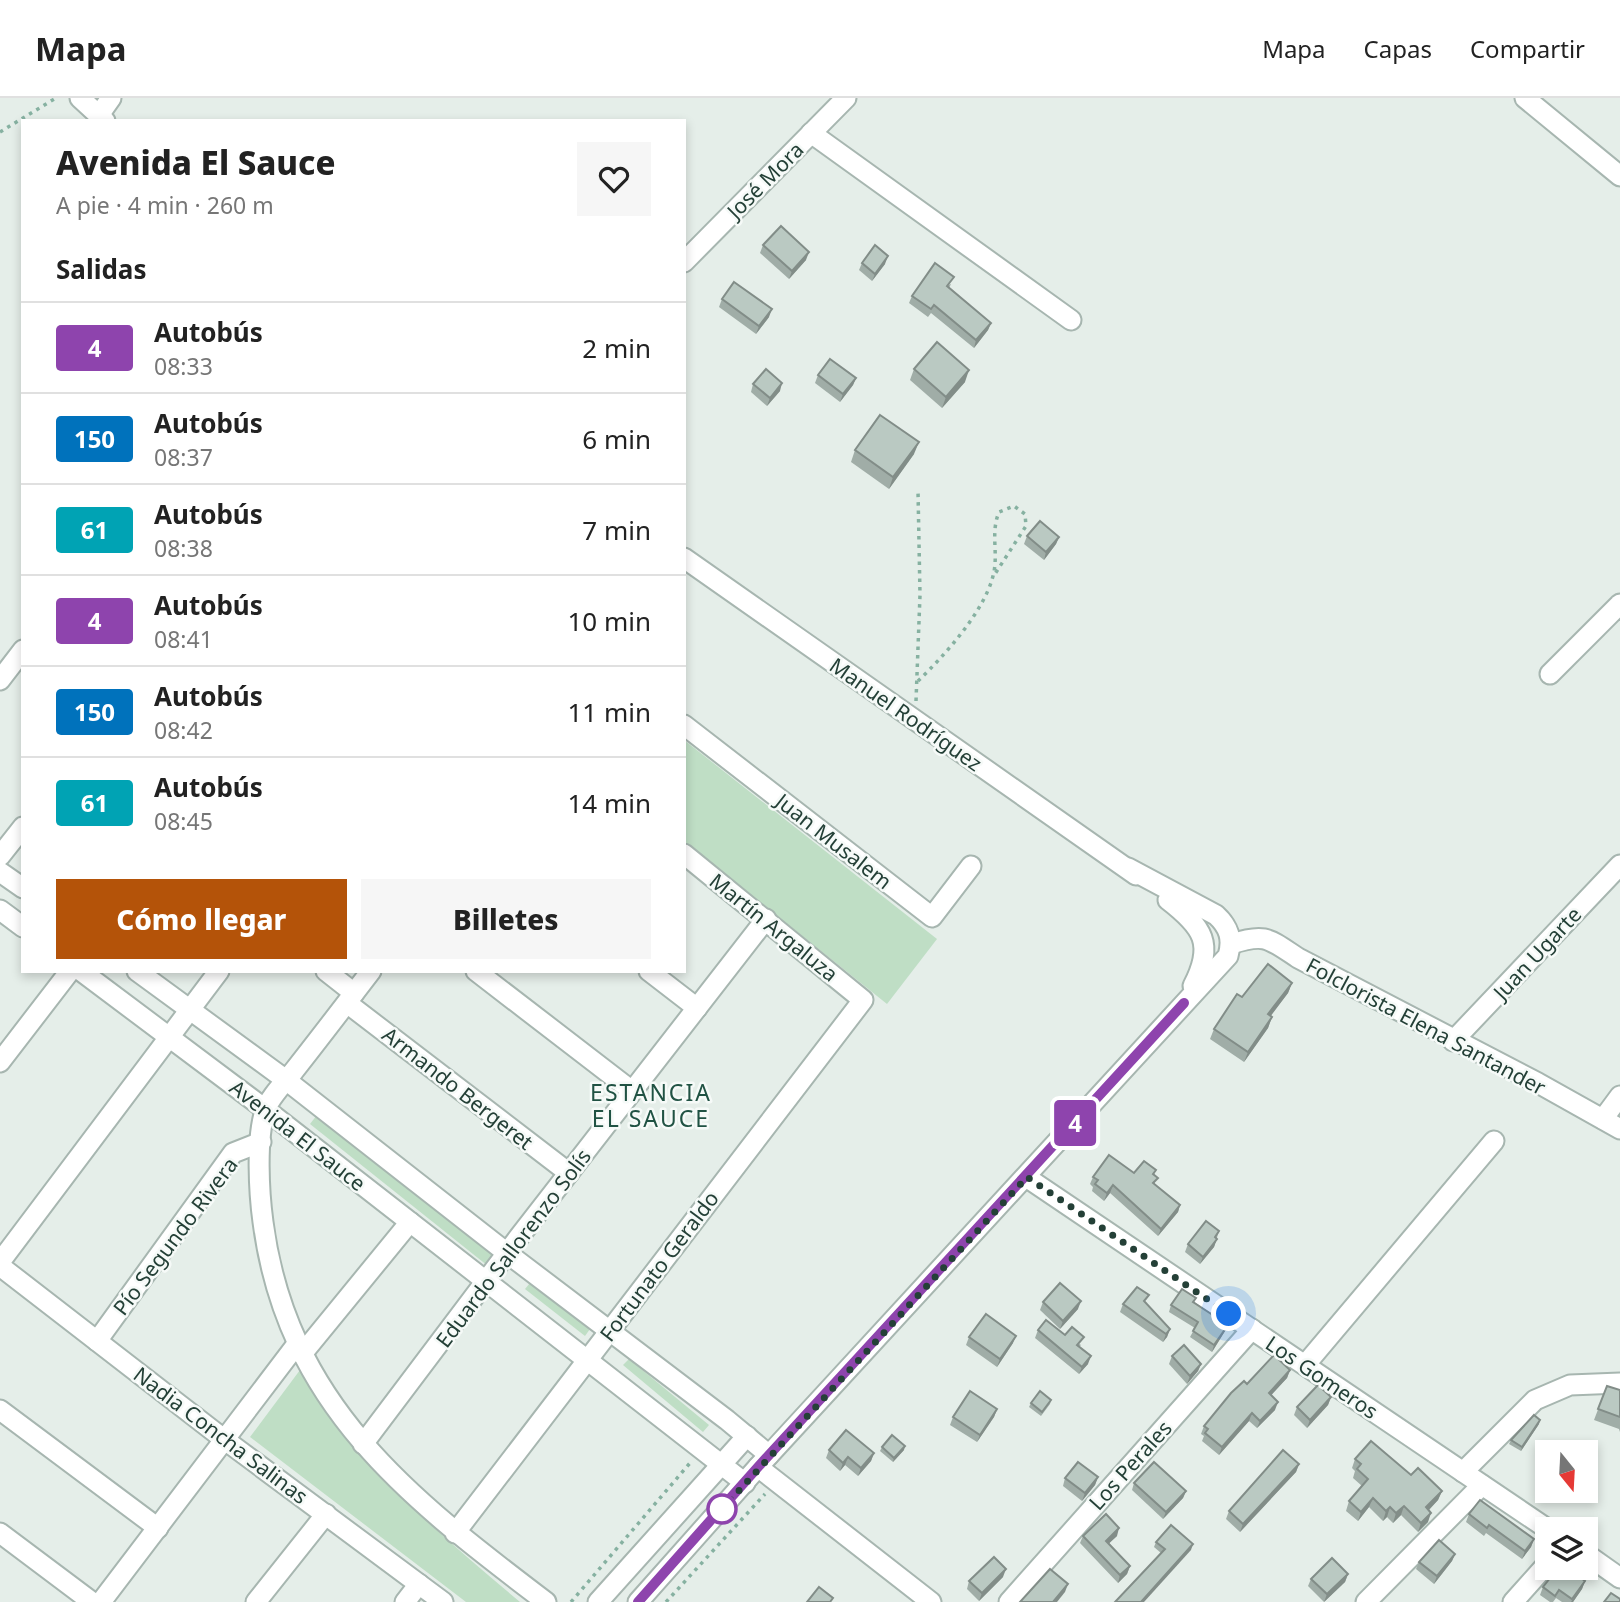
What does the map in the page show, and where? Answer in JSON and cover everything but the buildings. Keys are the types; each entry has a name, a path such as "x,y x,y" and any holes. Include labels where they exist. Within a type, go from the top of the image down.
{"street":[{"path":"80,98 102,118 111,98"},
{"name":"José Mora","path":"686,260 846,98"},
{"path":"1525,98 1620,176"},
{"path":"811,133 1071,320"},
{"name":"Manuel Rodríguez","path":"686,559 1128,868 1186,913 1199,930 1204,951 1203,967 1184,1003"},
{"path":"1549,674 1620,604"},
{"path":"0,680 21,653"},
{"name":"Juan Musalem","path":"686,727 932,917 971,866"},
{"path":"0,856 21,830"},
{"name":"Martín Argaluza","path":"686,856 863,1000"},
{"name":"Juan Ugarte","path":"1453,1041 1620,865"},
{"name":"Manuel Rodríguez","path":"1128,868 1216,915 1227,928 1231,944"},
{"path":"0,872 21,887"},
{"path":"0,910 21,926"},
{"name":"Eduardo Sallorenzo Solís","path":"363,1444 766,919"},
{"name":"Folclorista Elena Santander","path":"1231,944 1256,936 1277,944 1297,958 1611,1124"},
{"path":"638,1602 1228,956 1231,944"},
{"path":"0,1062 68,973"},
{"name":"Avenida El Sauce","path":"84,973 265,1109 745,1483"},
{"name":"Avenida El Sauce","path":"140,973 286,1080 507,1254 747,1436 776,1482 931,1602"},
{"path":"0,1264 218,973"},
{"name":"Armando Bergeret","path":"328,973 351,998 569,1173"},
{"name":"Pío Segundo Rivera","path":"370,973 265,1109 260,1190 265,1238 276,1285 300,1349 330,1401 363,1444 455,1533 546,1602"},
{"path":"479,973 632,1091"},
{"path":"652,973 697,1008"},
{"name":"Fortunato Geraldo","path":"455,1533 863,1000"},
{"path":"1611,1124 1620,1097"},
{"path":"1305,1365 1494,1141"},
{"name":"Pío Segundo Rivera","path":"97,1341 233,1153 261,1142"},
{"name":"Los Gomeros","path":"1027,1177 1535,1521"},
{"path":"101,1602 225,1440 410,1222"},
{"name":"Nadia Concha Salinas","path":"0,1264 225,1440 443,1602"},
{"name":"Los Perales","path":"1009,1602 1252,1329"},
{"path":"1463,1472 1535,1400 1570,1385 1620,1383"},
{"path":"0,1410 158,1528"},
{"path":"597,1602 747,1436"},
{"path":"1366,1602 1482,1485"},
{"path":"256,1602 326,1514"},
{"path":"0,1533 92,1602"},
{"path":"1598,1562 1620,1578"},
{"path":"1513,1602 1535,1577"},
{"path":"405,1602 419,1584"}],"path":[{"path":"21,119 56,98"},
{"path":"0,132 21,119"},
{"path":"914,720 918,681 920,595 918,491"},
{"path":"918,681 972,619 993,577 1026,526 1025,514 1014,506 999,512 993,526 996,552 993,577"},
{"path":"570,1602 702,1448"},
{"path":"666,1602 776,1482"}],"green space":[{"path":"686,742 937,939 887,1004 686,843"},
{"path":"317,1115 495,1257 488,1266 310,1124"},
{"path":"530,1283 590,1329 585,1336 525,1289"},
{"path":"629,1359 709,1425 703,1432 623,1365"},
{"path":"300,1370 340,1427 402,1498 520,1602 466,1602 250,1437"}],"bus line":[{"name":"4","path":"638,1602 758,1467 1184,1003"}],"district":[{"name":"ESTANCIA EL SAUCE","path":"651,1105"}],"route":[{"path":"722,1509 1027,1177 1229,1314"}]}
